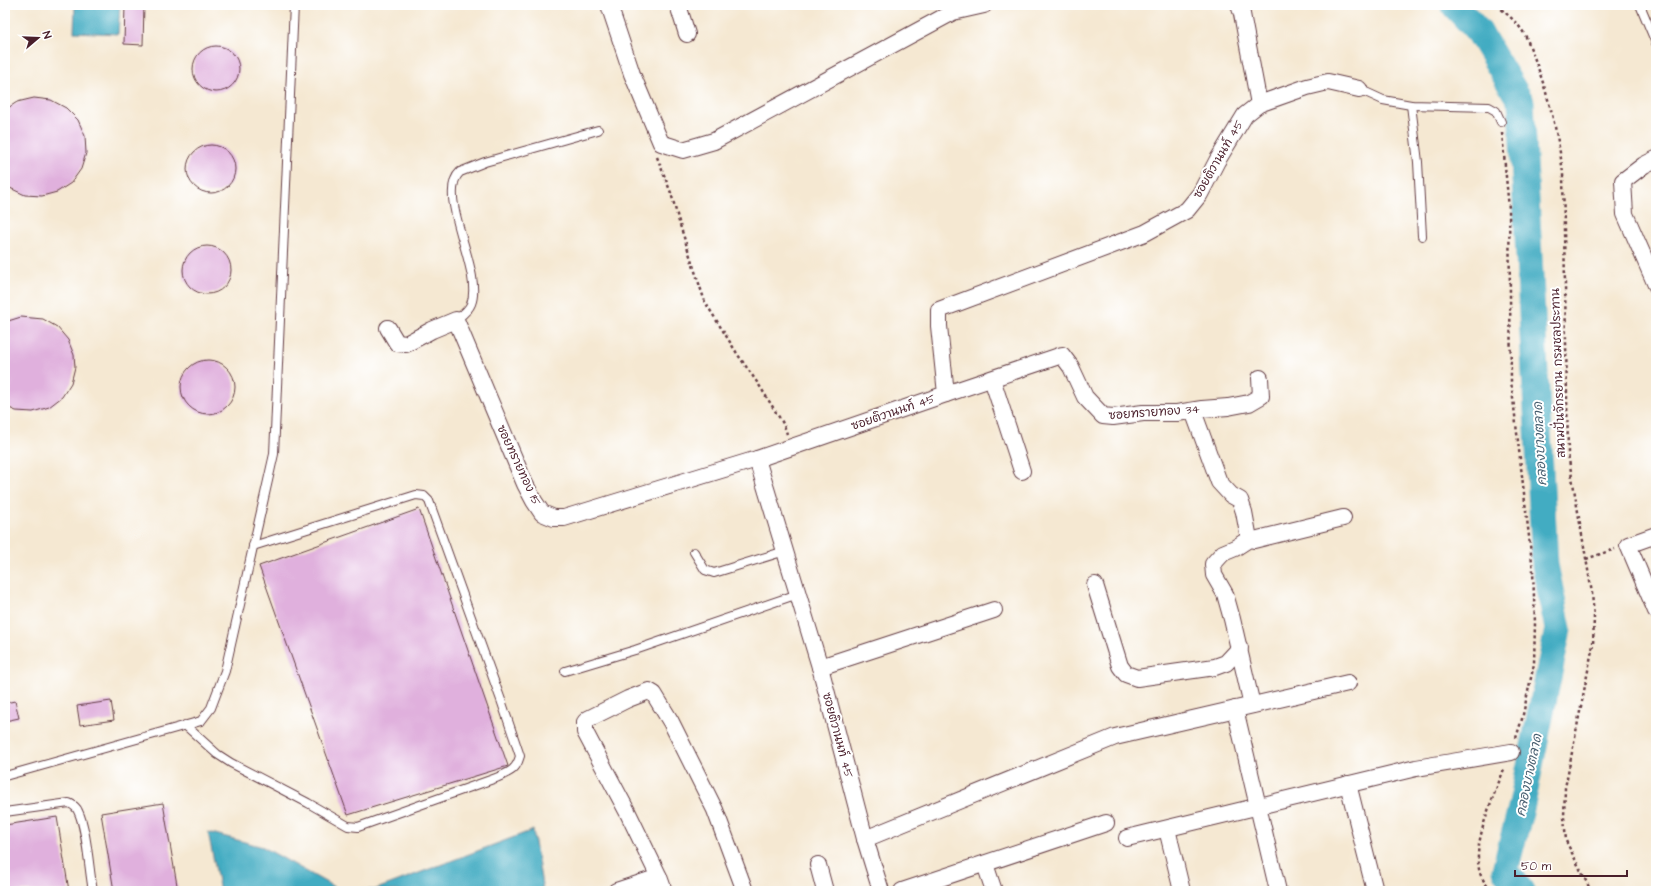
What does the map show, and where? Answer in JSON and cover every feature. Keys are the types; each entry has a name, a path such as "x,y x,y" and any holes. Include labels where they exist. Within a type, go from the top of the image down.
{"street":[{"path":"609,5 632,74 661,143 683,150 714,141 953,12 984,5"},
{"path":"678,5 687,34"},
{"path":"1239,5 1259,104"},
{"name":"ซอยติวานนท์ 45","path":"881,891 865,839 820,667 756,459 946,394 939,326 939,310 1145,233 1187,210 1200,194 1245,115 1259,104 1307,87 1328,82 1359,90"},
{"path":"1656,159 1644,165 1623,181 1625,214 1656,285"},
{"path":"388,328 397,343 406,344 432,330 456,320"},
{"name":"ซอยทรายทอง 15","path":"456,320 525,484 542,513 554,518 564,518 756,459"},
{"name":"ซอยทรายทอง 34","path":"946,394 1062,355 1071,367 1086,397 1103,416 1193,411 1228,407 1249,402 1261,396 1260,378"},
{"path":"992,378 1022,471"},
{"path":"1193,411 1219,482 1231,495 1240,500 1249,538"},
{"path":"1249,538 1254,540 1343,518"},
{"path":"1656,534 1628,545 1656,611"},
{"path":"1249,538 1235,548 1223,553 1213,564 1214,575 1225,594 1240,648 1252,705"},
{"path":"1095,585 1120,666 1126,674 1137,678 1215,667 1226,663 1240,648"},
{"path":"820,667 994,610"},
{"path":"865,839 1115,737 1348,683"},
{"path":"616,891 661,884 628,813 588,738 585,722 588,719 628,699 649,691 654,694 671,722 715,810 745,891"},
{"path":"1235,709 1278,891"},
{"path":"1127,838 1416,768 1511,752"},
{"path":"1348,784 1375,891"},
{"path":"902,891 1106,823"},
{"path":"1167,829 1182,891"},
{"path":"985,864 994,891"},
{"path":"818,865 825,891"}],"lane":[{"path":"5,776 201,721 211,708 225,671 274,454 294,5"},
{"path":"1640,5 1656,43"},
{"path":"1359,90 1383,100 1411,105 1489,107 1496,111 1501,122"},
{"path":"1411,105 1418,162 1422,236"},
{"path":"456,320 471,305 474,291 454,204 452,190 457,175 460,172 485,162 598,130"},
{"path":"185,725 218,754 231,763 308,803 348,826 358,827 496,778 512,771 518,763 520,756 502,700 429,501 424,496 416,495 253,546"},
{"path":"694,552 705,570 714,573 785,551"},
{"path":"565,671 635,650 798,594"},
{"path":"5,812 69,803 74,806 78,810 82,822 93,891"}],"path":[{"name":"สนามปั่นจักรยาน กรมชลประทาน","path":"1497,5 1522,29 1531,49 1549,103 1560,149 1563,172 1568,454 1594,609 1593,646 1565,788 1564,817 1566,841 1591,891"},
{"path":"1491,891 1482,877 1478,856 1483,826 1522,719 1534,664 1535,623 1533,571 1511,381 1509,209 1501,122"},
{"path":"654,151 671,193 705,302 784,425 791,447"},
{"path":"1586,558 1628,545"}],"water":[{"path":"75,5 120,5 118,34 74,32"},
{"path":"533,830 543,891 220,891 208,832 263,847 336,888 374,890"}],"building":[{"path":"125,5 144,5 143,45 124,44"},
{"path":"212,46 220,46 229,50 235,56 239,69 235,82 229,88 220,92 212,92 203,88 197,82 193,73 193,65 197,56 203,50"},
{"path":"34,98 51,100 66,108 78,120 85,136 86,153 81,169 71,183 57,192 42,196 25,195 10,188 5,183 5,110 17,102"},
{"path":"206,145 216,145 225,149 231,155 235,164 235,174 231,183 225,189 216,193 206,193 197,189 191,183 187,174 187,164 191,155 197,149"},
{"path":"202,246 212,246 224,253 231,265 231,275 224,287 212,294 202,294 194,290 187,283 183,275 183,265 187,257 194,250"},
{"path":"21,317 43,319 57,327 68,340 74,355 75,367 71,383 62,397 49,407 33,412 16,411 5,406 5,322"},
{"path":"203,360 213,360 223,364 231,372 235,382 235,392 231,402 223,410 213,414 203,414 193,410 185,402 181,392 181,382 185,372 193,364"},
{"path":"419,509 508,766 348,815 259,566"},
{"path":"15,701 19,718 5,721 5,703"},
{"path":"111,701 114,720 80,725 77,706"},
{"path":"163,803 178,891 114,891 101,813"},
{"path":"57,817 69,891 5,891 5,825"}],"waterway":[{"name":"คลองบางตลาด","path":"1454,5 1479,32 1521,102 1545,565 1558,629 1522,804 1505,870 1521,891"}]}
